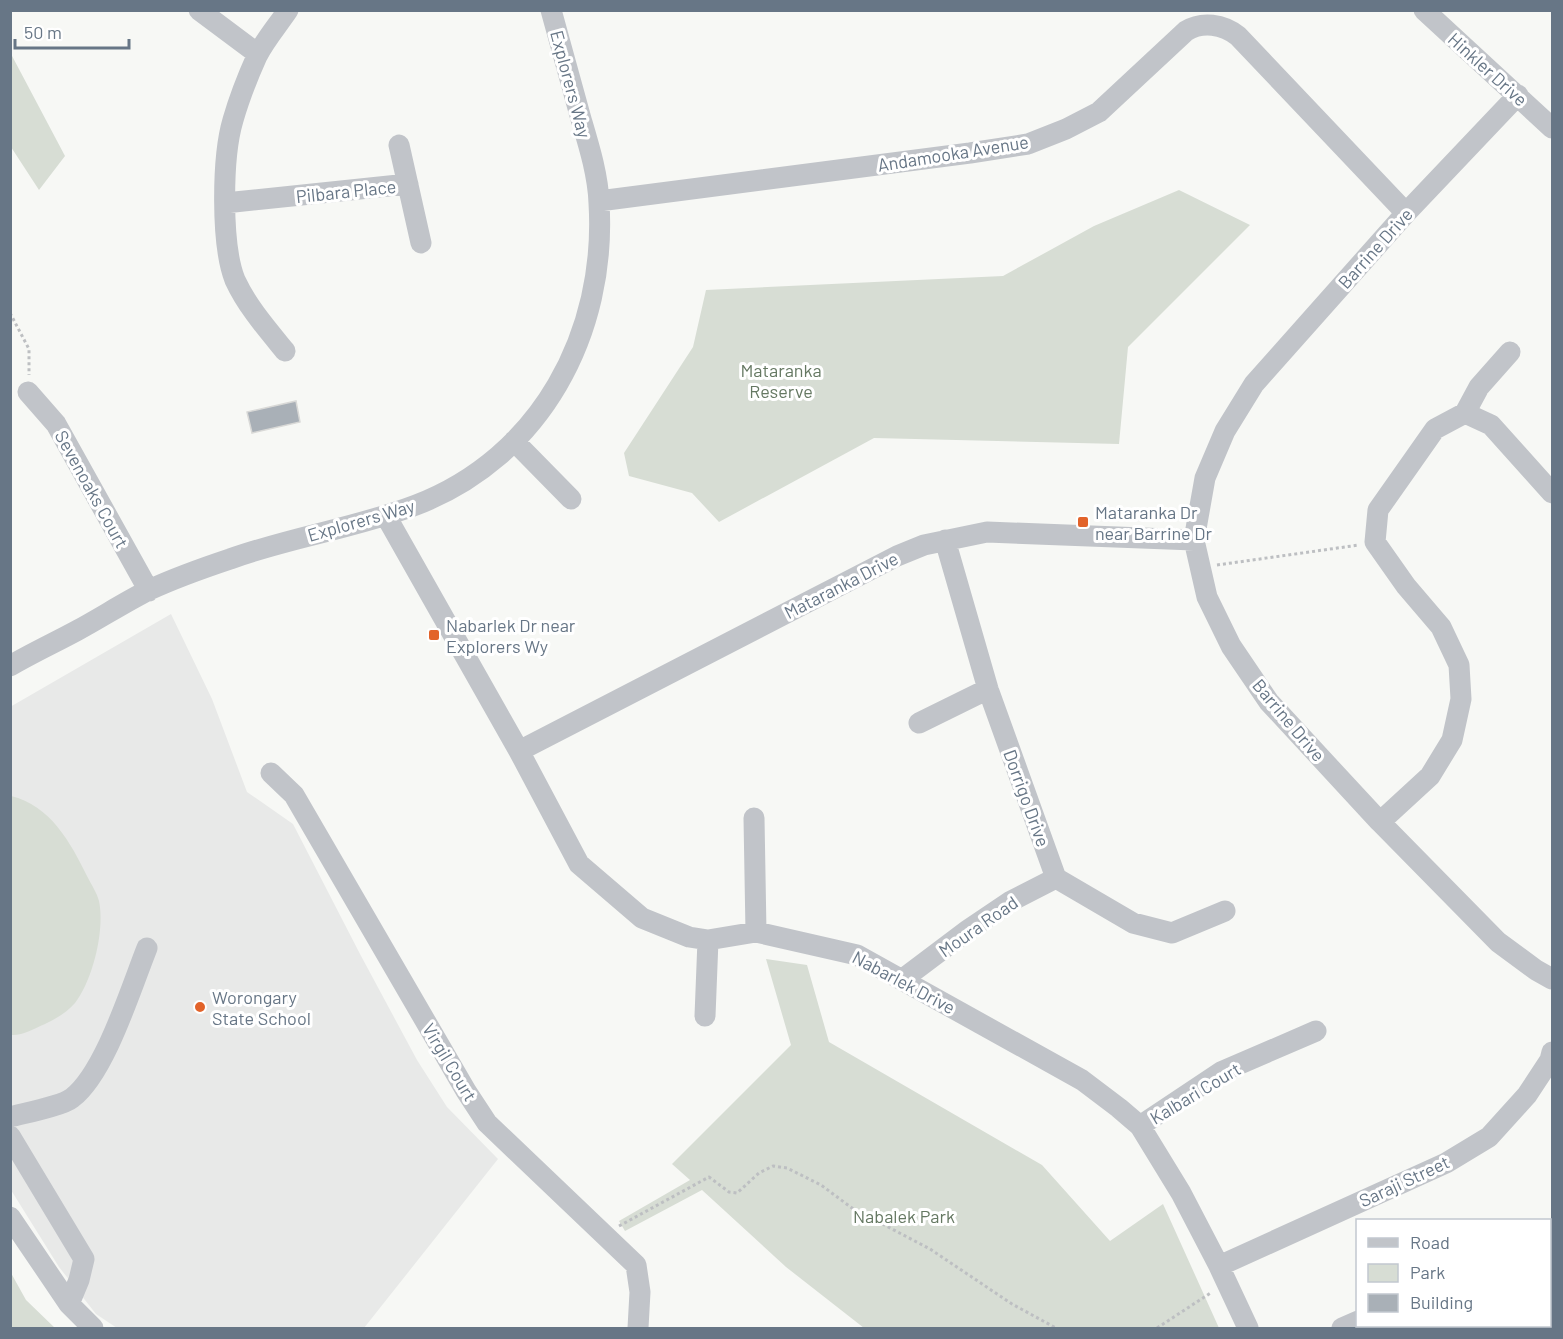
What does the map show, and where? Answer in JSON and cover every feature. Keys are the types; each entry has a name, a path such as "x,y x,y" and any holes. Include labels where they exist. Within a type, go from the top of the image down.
{"street":[{"path":"199,10 258,54"},
{"path":"285,351 256,315 235,279 229,263 225,203 232,122 258,54 288,10"},
{"name":"Explorers Way","path":"10,666 148,591 231,558 386,516 419,504 464,481 514,441 539,411 558,385 581,337 594,293 600,241 599,201 592,161 551,10"},
{"name":"Hinkler Drive","path":"1424,10 1552,128"},
{"name":"Andamooka Avenue","path":"599,201 1028,144 1066,129 1099,112 1178,38 1192,28 1197,18 1222,27 1238,36 1406,213"},
{"name":"Barrine Drive","path":"1518,95 1406,213 1254,384 1225,431 1205,478 1194,540 1207,597 1231,646 1269,702 1380,822 1498,942 1552,979"},
{"path":"399,145 408,184"},
{"name":"Pilbara Place","path":"225,203 408,184 421,243"},
{"path":"1380,822 1430,776 1452,740 1461,699 1460,665 1441,627 1406,586 1375,542 1378,510 1435,429 1465,413 1479,387 1510,352"},
{"name":"Sevenoaks Court","path":"28,392 56,424 148,591"},
{"path":"1465,413 1491,425 1552,493"},
{"path":"514,441 571,499"},
{"name":"Nabarlek Drive","path":"386,516 519,751 579,864 642,918 689,938 708,940 756,932 857,955 1082,1080 1140,1126 1181,1193 1223,1274 1248,1329"},
{"name":"Mataranka Drive","path":"519,751 897,556 924,545 987,532 1194,540"},
{"name":"Dorrigo Drive","path":"945,540 988,689 1056,878"},
{"path":"919,723 988,689"},
{"name":"Virgil Court","path":"271,773 294,795 466,1091 487,1123 636,1265 640,1292 638,1329"},
{"path":"754,818 756,932"},
{"path":"1056,878 1133,923 1172,933 1225,911"},
{"name":"Moura Road","path":"903,979 1011,901 1056,878"},
{"path":"705,1016 708,940"},
{"path":"10,1117 70,1100 84,1087 101,1061 147,948"},
{"name":"Kalbari Court","path":"1140,1126 1221,1072 1316,1031"},
{"name":"Saraji Street","path":"1223,1274 1446,1163 1489,1137 1527,1095 1550,1060 1552,1052"},
{"path":"10,1136 84,1259 79,1280 69,1304"},
{"path":"10,1217 69,1304 93,1329"},
{"path":"1342,1329 1356,1322"}],"path":[{"path":"10,313 29,349 28,392"},
{"path":"1201,568 1375,542"},
{"path":"605,1234 710,1177 729,1192 737,1193 759,1173 773,1166 787,1168 821,1185 852,1208 930,1249 1012,1304 1056,1329"},
{"path":"1157,1329 1223,1274"}],"shaded area":[{"name":"Worongary State School","path":"171,614 212,699 247,792 293,824 417,1060 447,1107 498,1159 364,1328 117,1328 96,1314 59,1267 11,1190 10,707"}],"green space":[{"path":"11,54 65,156 39,190 11,147"},
{"name":"Mataranka Reserve","path":"1179,190 1250,225 1128,347 1119,444 874,438 719,522 692,493 629,476 624,453 693,347 706,290 1003,276 1094,226"},
{"path":"11,796 37,808 58,827 74,851 95,892 99,901 100,913 96,954 87,981 75,1003 53,1020 28,1032 15,1035 10,1035"},
{"name":"Nabalek Park","path":"766,959 807,965 829,1042 1042,1165 1110,1241 1163,1204 1219,1328 864,1328 786,1267 702,1190 625,1231 619,1221 690,1180 672,1164 791,1045"},
{"path":"11,1273 26,1300 55,1328 11,1328"}],"building":[{"path":"296,401 300,422 252,433 247,412"}],"place":[{"name":"Mataranka Dr near Barrine Dr","path":"1083,522"},
{"name":"Nabarlek Dr near Explorers Wy","path":"434,635"},
{"name":"Worongary State School","path":"200,1007"}]}
